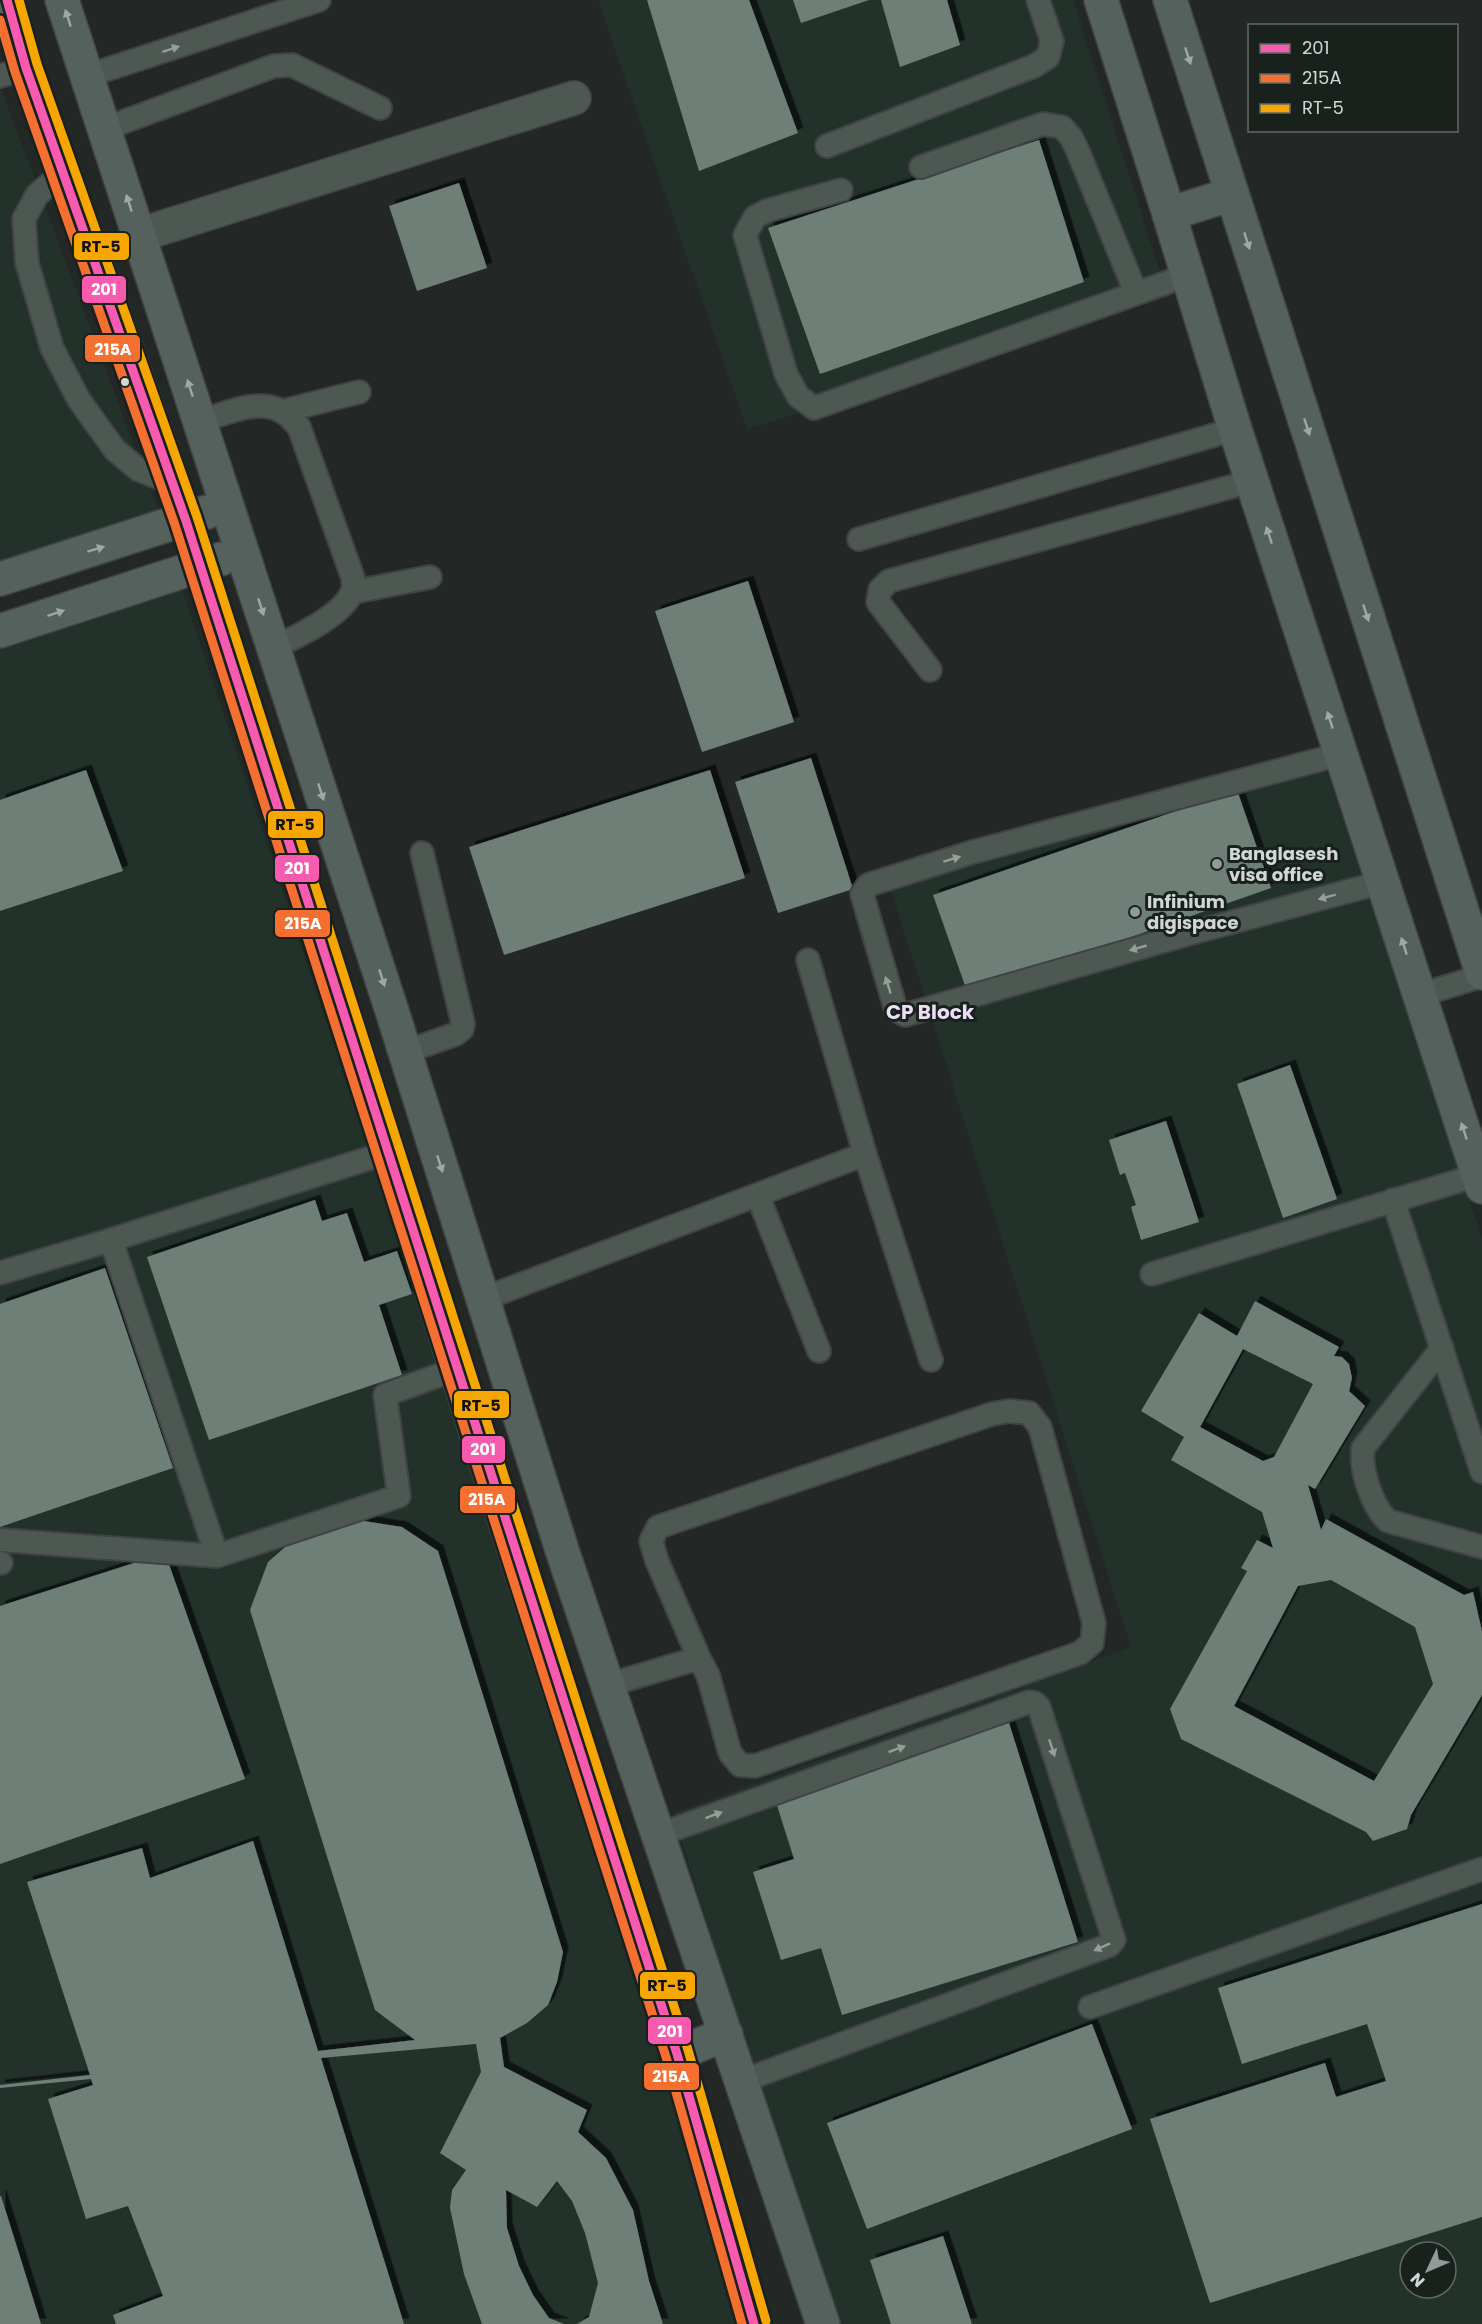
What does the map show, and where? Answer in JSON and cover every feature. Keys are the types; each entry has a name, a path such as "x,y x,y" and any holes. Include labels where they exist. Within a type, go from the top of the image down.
{"street":[{"path":"7,0 13,72 63,172 186,520 676,2054 754,2324"},
{"path":"62,0 228,504 608,1685 823,2324"},
{"path":"1101,0 1251,481 1480,1181"},
{"path":"1170,0 1482,974"},
{"path":"139,235 574,98"},
{"path":"1169,214 1232,194"},
{"path":"0,579 186,520 228,504"},
{"path":"0,631 243,551"},
{"path":"461,1383 512,1389"},
{"path":"676,2054 726,2034"}],"lane":[{"path":"87,76 319,0"},
{"path":"827,146 1034,66 1048,57 1052,41 1038,0"},
{"path":"105,129 274,66 292,65 380,108"},
{"path":"921,167 1043,124 1062,127 1077,149 1136,293"},
{"path":"63,172 37,195 24,219 27,263 52,348 79,400 115,450 139,470 172,483"},
{"path":"841,190 769,210 754,218 745,235 786,374 798,396 814,408 1188,275"},
{"path":"283,411 359,392"},
{"path":"201,422 251,407 266,405 283,411 299,427 353,578 353,592 318,626 274,647"},
{"path":"859,539 1235,429"},
{"path":"930,670 878,602 880,590 889,581 1251,481"},
{"path":"353,592 429,577"},
{"path":"1341,754 984,849 868,885 862,894 896,1010 905,1015 1195,932 1383,882"},
{"path":"405,1052 456,1034 462,1029 463,1023 422,853"},
{"path":"808,960 865,1154 931,1360"},
{"path":"1420,995 1482,974"},
{"path":"0,1273 389,1152"},
{"path":"483,1299 865,1154"},
{"path":"1152,1274 1393,1200 1480,1181"},
{"path":"758,1196 819,1351"},
{"path":"1393,1200 1482,1472"},
{"path":"111,1240 217,1556"},
{"path":"1442,1348 1363,1448 1362,1467 1378,1511 1388,1521 1482,1547"},
{"path":"0,1540 217,1556 399,1496 385,1395 461,1383"},
{"path":"1009,1411 1029,1413 1040,1426 1094,1623 1092,1643 1080,1653 755,1766 740,1765 730,1753 708,1675 699,1658 657,1561 651,1540 658,1527 992,1414 1009,1411"},
{"path":"608,1685 699,1658"},
{"path":"658,1835 1029,1702 1039,1707 1114,1940 1110,1945 742,2080"},
{"path":"1090,2007 1482,1869"}],"shaded area":[{"path":"598,0 1073,0 1168,297 747,429"},
{"path":"0,86 169,539 0,592"},
{"path":"173,563 564,1732 743,2324 0,2324 0,618"},
{"path":"1320,751 1482,1238 1482,2324 833,2324 673,1813 1131,1647 890,887"}],"building":[{"path":"647,0 749,0 798,133 699,171"},
{"path":"793,0 869,0 801,23"},
{"path":"881,0 947,0 960,45 900,67"},
{"path":"1039,140 1084,282 820,374 768,228"},
{"path":"459,183 487,268 417,291 389,206"},
{"path":"748,581 794,722 702,752 655,611"},
{"path":"811,758 853,889 778,913 735,782"},
{"path":"86,770 123,871 0,911 0,800"},
{"path":"710,770 745,878 504,955 469,847"},
{"path":"1237,790 1271,888 968,994 933,895"},
{"path":"1290,1065 1337,1199 1283,1218 1237,1084"},
{"path":"1166,1121 1199,1222 1141,1240 1131,1207 1136,1205 1125,1173 1120,1175 1109,1140"},
{"path":"315,1200 322,1221 347,1213 364,1262 397,1251 412,1294 379,1305 402,1375 209,1440 147,1257"},
{"path":"105,1268 173,1468 0,1527 0,1304"},
{"path":"1255,1301 1339,1347 1334,1356 1342,1357 1349,1364 1352,1378 1349,1391 1365,1406 1315,1489 1308,1485 1321,1530 1326,1519 1464,1595 1473,1592 1482,1631 1482,1695 1411,1815 1407,1829 1373,1841 1366,1832 1181,1739 1170,1709 1247,1571 1241,1568 1257,1540 1273,1548 1262,1512 1171,1460 1184,1437 1141,1411 1199,1313 1237,1336","holes":["1243,1349 1313,1384 1274,1457 1263,1461 1200,1427","1331,1580 1415,1627 1433,1684 1374,1781 1234,1706 1298,1586"]},
{"path":"351,1519 402,1527 438,1551 563,1952 557,1982 548,2005 527,2023 500,2038 504,2067 587,2110 578,2132 606,2158 633,2210 649,2281 663,2324 577,2324 589,2317 598,2283 585,2233 572,2201 557,2181 537,2207 506,2190 507,2228 519,2266 533,2295 549,2318 564,2324 482,2324 464,2274 450,2208 452,2190 466,2170 440,2153 481,2072 476,2044 321,2058 404,2324 116,2324 113,2315 163,2296 128,2206 86,2219 48,2099 93,2085 91,2079 0,2088 0,2085 90,2075 27,1882 142,1848 150,1878 253,1841 318,2051 415,2040 375,2010 250,1610 268,1562 308,1527"},
{"path":"165,1553 245,1779 0,1864 0,1606"},
{"path":"1009,1723 1078,1942 842,2015 821,1948 781,1960 753,1872 794,1859 774,1796"},
{"path":"1482,1904 1482,2217 1409,2240 1398,2240 1398,2244 1210,2303 1150,2119 1325,2063 1336,2097 1386,2081 1367,2024 1242,2064 1218,1988"},
{"path":"1092,2024 1132,2129 867,2229 827,2123"},
{"path":"1,2196 41,2324 0,2324"},
{"path":"943,2236 972,2324 891,2324 870,2260"}],"transit line":[{"name":"201","path":"7,0 26,68 186,521 677,2054 754,2324"},
{"name":"RT-5","path":"19,0 37,64 197,517 688,2050 766,2321"},
{"name":"215A","path":"0,20 15,72 175,525 666,2057 742,2324"}],"place":[{"name":"Banglasesh visa office","path":"1217,864"},
{"name":"Infinium digispace","path":"1135,912"}],"district":[{"name":"CP Block","path":"930,1012"}]}
